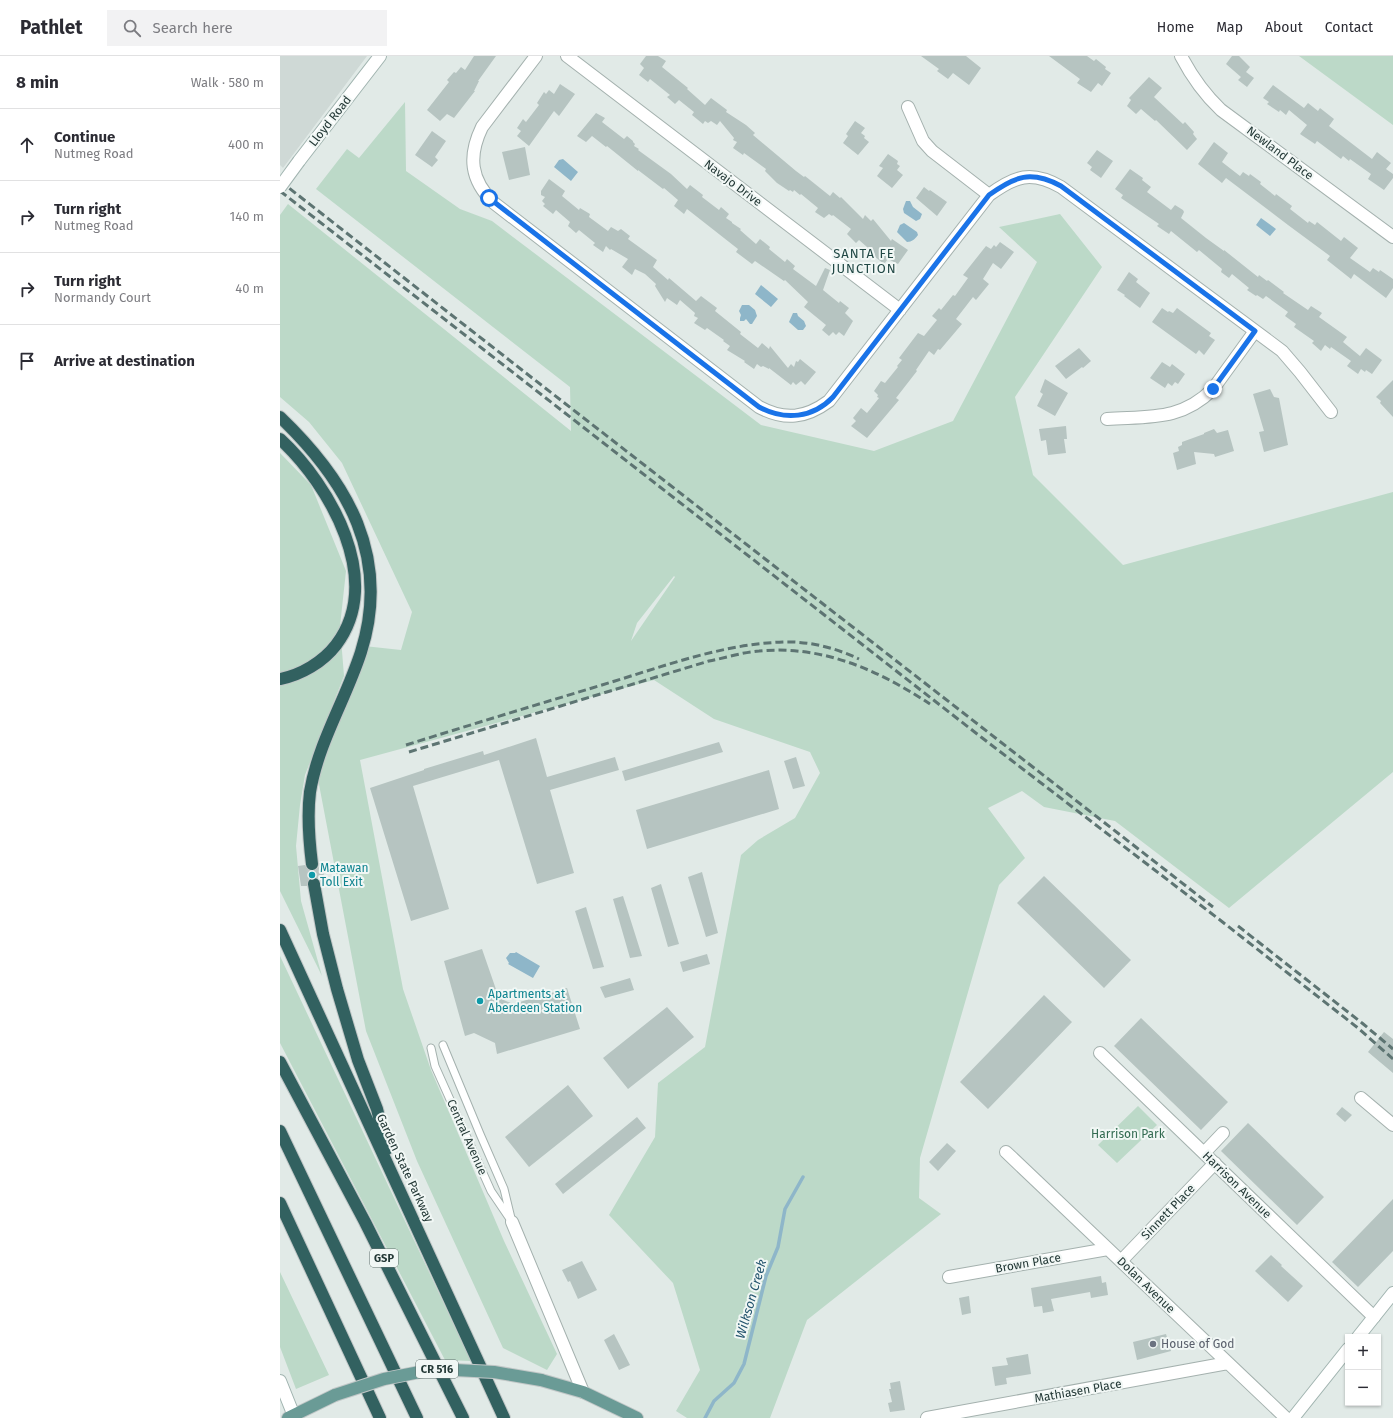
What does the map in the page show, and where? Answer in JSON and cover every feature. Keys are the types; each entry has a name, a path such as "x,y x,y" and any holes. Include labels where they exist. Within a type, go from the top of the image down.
{"highway":[{"path":"280,417 314,453 344,494 357,521 369,564 370,610 364,639 360,653 316,765 310,790 309,833 312,864"},
{"path":"280,439 309,472 329,501 348,542 355,578 352,609 341,639 332,650 312,666 280,679"},
{"path":"314,884 323,934 336,989 360,1066 377,1108 394,1178"},
{"name":"Garden State Parkway","path":"280,930 504,1418"},
{"name":"GSP","path":"280,1062 365,1222 463,1418"},
{"path":"280,1131 417,1418"},
{"path":"280,1203 380,1418"}],"main road":[{"name":"CR 516","path":"292,1417 335,1395 384,1379 435,1369 494,1372 541,1380 584,1392 637,1418"}],"street":[{"name":"Lloyd Road","path":"280,187 380,56"},
{"path":"536,56 482,127 476,140 473,152 473,166 479,185 494,203 759,407 780,415 793,416 806,414 818,409 833,397 989,195 1005,183 1016,179 1030,177 1051,181 1061,186 1282,351 1331,412"},
{"name":"Navajo Drive","path":"567,56 900,310"},
{"name":"Newland Place","path":"1181,56 1198,84 1221,110 1393,237"},
{"path":"908,107 919,134 927,146 989,195"},
{"path":"1107,418 1166,415 1181,412 1191,407 1213,389 1255,331"},
{"name":"Harrison Avenue","path":"1100,1053 1374,1317"},
{"path":"1361,1098 1393,1125"},
{"path":"1204,1153 1223,1133"},
{"name":"Dolan Avenue","path":"1006,1152 1286,1418"},
{"name":"Sinnett Place","path":"1121,1262 1215,1163"},
{"name":"Central Avenue","path":"512,1222 584,1392"},
{"name":"Brown Place","path":"949,1276 1108,1249"},
{"path":"1360,1334 1393,1294"},
{"path":"1293,1418 1345,1354"},
{"name":"Mathiasen Place","path":"927,1418 951,1416 1228,1363"},
{"path":"280,1381 292,1417"}],"lane":[{"name":"Central Avenue","path":"443,1045 504,1189 512,1222"},
{"name":"Central Avenue","path":"431,1048 435,1066 491,1191 512,1222"},
{"path":"466,1135 477,1127"}],"shaded area":[{"path":"280,56 367,56 283,168 280,165"}],"green space":[{"path":"1299,56 1393,56 1393,125"},
{"path":"405,102 406,171 460,209 492,221 761,425 874,451 953,421 1037,262 999,227 1060,214 1102,267 1015,397 1033,475 1123,565 1393,492 1393,772 1229,908 1115,821 1044,807 1022,791 988,808 1025,858 999,885 920,1158 919,1198 941,1214 807,1320 770,1418 687,1418 676,1411 700,1370 673,1283 609,1215 655,1137 658,1083 705,1047 741,855 758,840 795,818 820,773 810,752 714,719 654,680 360,760 403,989 431,1070 504,1241 557,1354 547,1370 503,1348 417,1161 366,1031 317,774 364,646 401,650 412,612 342,463 309,422 280,397 280,215 288,204 571,431 570,387 316,189 347,149 359,158","holes":["674,576 675,577 631,641 637,623"]},
{"path":"280,453 311,485 346,571 340,626 344,676 305,775 296,846 301,901 322,976 280,891"},
{"path":"280,956 471,1361 445,1360 280,1043"},
{"name":"Harrison Park","path":"1138,1106 1157,1125 1117,1163 1098,1145"},
{"path":"280,1272 329,1375 296,1389 280,1347"}],"water":[{"path":"563,159 578,172 571,181 554,167 559,160"},
{"path":"906,201 910,201 913,207 922,214 920,219 916,221 904,213 903,209"},
{"path":"1261,218 1276,229 1270,236 1256,225"},
{"path":"904,223 917,232 918,235 915,239 907,242 897,232 900,225"},
{"path":"761,285 778,299 771,307 755,294"},
{"path":"742,305 749,305 755,310 757,316 752,324 750,324 746,319 744,321 740,321 741,315 739,311"},
{"path":"793,313 797,313 798,316 804,321 806,326 803,330 798,330 789,322"},
{"path":"516,952 540,966 533,978 508,964 509,963 506,958 510,953"}],"building":[{"path":"474,56 496,56 478,81 475,91 454,118 447,114 440,121 427,110 449,82 447,80 461,67 465,70"},
{"path":"646,56 658,56 666,61 662,67 688,88 687,89 705,105 711,98 727,110 726,112 746,125 755,133 753,135 804,177 805,176 830,196 833,192 840,198 841,197 863,219 865,215 871,221 873,219 891,241 892,239 908,250 898,264 888,259 884,264 859,240 856,243 847,234 851,229 833,215 832,216 829,214 824,218 815,212 818,208 801,194 800,195 794,190 793,192 790,190 789,191 777,183 765,171 766,169 744,153 743,155 733,148 737,142 733,140 734,138 720,121 717,125 711,121 708,123 705,121 703,124 692,115 694,112 679,100 675,104 667,97 670,95 650,79 648,82 639,75 644,68 640,64"},
{"path":"921,56 966,56 981,68 969,85 953,73 948,79 937,71 939,69"},
{"path":"1049,56 1087,56 1094,61 1096,59 1111,73 1102,86 1098,83 1091,92 1077,83 1080,79"},
{"path":"1232,56 1239,56 1250,67 1246,72 1254,78 1247,87 1238,80 1241,77 1226,64"},
{"path":"1149,77 1162,88 1154,97 1183,124 1185,122 1194,132 1193,134 1197,139 1187,150 1156,120 1155,121 1141,109 1136,114 1127,106 1131,100 1129,98"},
{"path":"560,84 575,94 559,116 554,111 529,146 517,136 521,131 517,128 523,119 526,122 539,105 537,103 544,92 546,94 549,90 554,94"},
{"path":"1273,85 1304,108 1308,103 1318,111 1320,108 1334,119 1329,126 1372,159 1377,152 1391,163 1386,169 1393,174 1393,178 1384,190 1368,179 1371,174 1350,159 1349,161 1343,156 1341,159 1317,141 1315,144 1300,134 1307,125 1289,110 1286,115 1280,110 1279,112 1267,104 1269,102 1263,98"},
{"path":"596,113 605,118 602,122 624,139 627,136 633,141 635,144 634,146 639,149 638,150 671,174 687,189 690,185 703,195 702,197 719,210 721,207 729,214 726,218 741,229 740,230 756,244 760,239 770,247 769,249 785,262 787,259 795,266 793,269 816,286 825,268 830,270 823,290 839,303 840,301 849,308 845,313 853,321 844,336 839,332 836,335 833,332 829,336 822,330 826,325 804,307 808,302 785,280 784,281 755,261 752,264 736,252 738,249 687,209 684,214 674,206 678,200 664,188 663,189 638,171 592,136 586,142 577,136"},
{"path":"855,121 865,128 861,133 869,142 858,155 843,143 848,136 846,134"},
{"path":"432,131 446,141 435,157 438,160 432,167 415,155"},
{"path":"1214,142 1228,153 1222,162 1240,176 1243,172 1249,176 1250,174 1261,182 1260,184 1275,196 1276,194 1292,206 1290,209 1308,223 1309,221 1315,225 1317,222 1341,241 1344,237 1358,248 1350,258 1370,272 1373,268 1379,272 1380,270 1393,279 1393,288 1386,298 1354,274 1351,279 1327,260 1330,256 1226,178 1222,183 1198,164"},
{"path":"525,147 530,175 509,180 502,152"},
{"path":"1097,150 1113,161 1101,178 1090,170 1092,167 1087,163"},
{"path":"888,154 898,161 897,164 900,166 897,170 903,175 892,188 877,176 883,168 879,166"},
{"path":"1130,169 1143,178 1142,180 1151,187 1147,192 1171,210 1175,205 1183,210 1184,212 1181,218 1258,277 1259,275 1267,281 1268,280 1284,292 1283,293 1308,310 1311,306 1322,313 1319,317 1347,337 1343,342 1360,356 1366,348 1382,360 1372,374 1361,369 1358,374 1347,366 1351,361 1331,347 1330,349 1325,345 1321,351 1312,343 1314,341 1294,327 1296,324 1285,316 1288,312 1266,296 1263,299 1247,290 1249,288 1232,274 1229,278 1221,272 1222,269 1199,250 1197,252 1171,231 1169,234 1157,226 1159,224 1121,198 1123,195 1115,189"},
{"path":"549,179 565,191 562,196 579,210 580,208 590,214 589,217 608,231 611,227 618,231 621,229 630,236 628,239 657,260 653,267 668,280 669,278 696,301 701,296 717,308 715,311 758,348 762,343 769,349 770,346 788,368 791,364 794,367 796,361 798,362 800,359 816,372 805,385 801,381 796,385 793,382 791,385 769,368 763,366 761,367 757,364 754,369 744,362 745,361 727,350 730,346 723,341 724,340 707,328 705,330 694,323 698,318 694,316 695,313 680,300 677,305 667,298 665,302 655,286 656,284 645,274 635,269 632,275 622,267 628,259 611,249 610,250 606,246 603,252 593,245 595,243 579,230 576,233 568,226 570,222 556,210 553,214 543,206 545,204 542,201 545,197 541,195 541,191"},
{"path":"924,187 947,202 937,216 916,198"},
{"path":"1000,242 1014,252 1001,269 993,263 983,279 989,284 976,300 973,297 956,319 962,324 934,355 929,351 916,370 917,371 896,398 899,400 867,438 851,426 856,421 853,418 861,408 867,413 879,398 874,391 881,381 885,383 898,367 897,366 902,360 899,358 918,333 924,336 937,320 932,316 939,308 941,310 953,295 955,296 968,278 963,275 986,246 991,249 994,245 996,247"},
{"path":"1129,272 1138,279 1136,282 1150,293 1140,308 1117,290"},
{"path":"1162,308 1173,313 1177,308 1211,333 1209,336 1215,340 1204,355 1199,350 1196,354 1152,322"},
{"path":"1079,348 1091,361 1066,379 1055,366"},
{"path":"1162,362 1170,367 1172,364 1185,374 1178,384 1175,382 1172,386 1168,383 1165,388 1150,378"},
{"path":"1045,379 1068,393 1055,416 1037,406 1043,394 1040,392"},
{"path":"1393,380 1393,417 1380,403 1381,401 1376,397"},
{"path":"1270,389 1274,397 1279,398 1288,445 1264,452 1259,432 1264,431 1253,394"},
{"path":"1066,426 1067,439 1064,439 1066,453 1048,455 1046,440 1041,441 1039,429"},
{"path":"1214,429 1217,433 1228,430 1234,451 1215,457 1214,454 1194,452 1196,464 1177,470 1173,453 1179,451 1178,447 1182,445 1182,442"},
{"path":"536,738 547,777 615,757 619,770 550,790 574,873 537,884 499,760 413,786 449,909 411,921 370,788 424,769 483,751 484,755"},
{"path":"719,742 723,752 625,781 622,771"},
{"path":"796,757 805,786 793,789 784,761"},
{"path":"769,770 779,809 647,849 636,810"},
{"name":"Matawan Toll Exit","path":"319,863 322,863 325,883 321,883 319,879 313,877 309,879 307,886 301,886 298,866 305,865 309,871 313,871 319,867"},
{"path":"702,872 718,933 706,937 688,877"},
{"path":"1044,876 1131,960 1104,988 1017,903"},
{"path":"661,884 679,944 668,947 651,888"},
{"path":"623,896 642,956 630,958 613,899"},
{"path":"586,907 604,967 593,969 575,911"},
{"name":"Apartments at Aberdeen Station","path":"482,949 499,998 513,1004 567,988 580,1029 497,1054 495,1043 474,1033 465,1036 444,961"},
{"path":"707,954 710,964 683,972 680,962"},
{"path":"630,978 634,990 605,998 600,987"},
{"path":"1044,995 1072,1022 988,1109 960,1082"},
{"path":"667,1007 694,1037 628,1089 603,1058"},
{"path":"1141,1018 1228,1102 1201,1130 1114,1046"},
{"path":"1384,1032 1393,1039 1393,1073 1368,1052"},
{"path":"568,1085 593,1116 529,1167 505,1137"},
{"path":"1342,1107 1352,1115 1345,1122 1336,1114"},
{"path":"637,1117 646,1128 563,1194 555,1184"},
{"path":"1248,1123 1324,1197 1297,1225 1221,1151"},
{"path":"947,1143 956,1151 938,1171 929,1162"},
{"path":"1393,1199 1393,1251 1358,1287 1332,1262"},
{"path":"1271,1255 1303,1286 1288,1302 1255,1271"},
{"path":"582,1261 597,1290 578,1299 570,1281 568,1282 562,1270"},
{"path":"1101,1276 1102,1283 1106,1282 1108,1295 1091,1298 1090,1292 1051,1299 1054,1311 1043,1313 1042,1306 1034,1307 1031,1288"},
{"path":"969,1296 971,1313 962,1315 959,1298"},
{"path":"614,1334 630,1365 619,1370 604,1340"},
{"path":"1166,1334 1171,1351 1137,1360 1133,1342"},
{"path":"1028,1354 1031,1374 1006,1378 1007,1384 995,1386 992,1367 1008,1365 1006,1358"},
{"path":"900,1381 905,1410 890,1412 888,1403 892,1402 889,1389 891,1389 890,1383"}],"waterway":[{"name":"Wilkson Creek","path":"705,1418 714,1401 734,1383 744,1364 766,1276 778,1247 785,1209 803,1177"}],"tunnel":[{"path":"312,864 314,884"}],"railway":[{"path":"280,181 1213,907"},
{"path":"280,191 981,737 1220,920 1358,1028 1393,1059"},
{"path":"406,745 677,662 740,647 783,642 803,643 832,649 859,659"},
{"path":"409,752 709,661 759,651 783,650 805,652 849,662 890,681 930,704"},
{"path":"1238,926 1393,1049"}],"place":[{"name":"Matawan Toll Exit","path":"312,875"},
{"name":"Apartments at Aberdeen Station","path":"480,1001"},
{"name":"House of God","path":"1153,1344"}],"district":[{"name":"SANTA FE JUNCTION","path":"864,260"}],"route":[{"path":"489,198 759,407 780,415 793,416 806,414 818,409 833,397 989,195 1005,183 1016,179 1030,177 1051,181 1061,186 1255,331 1213,389"}]}
